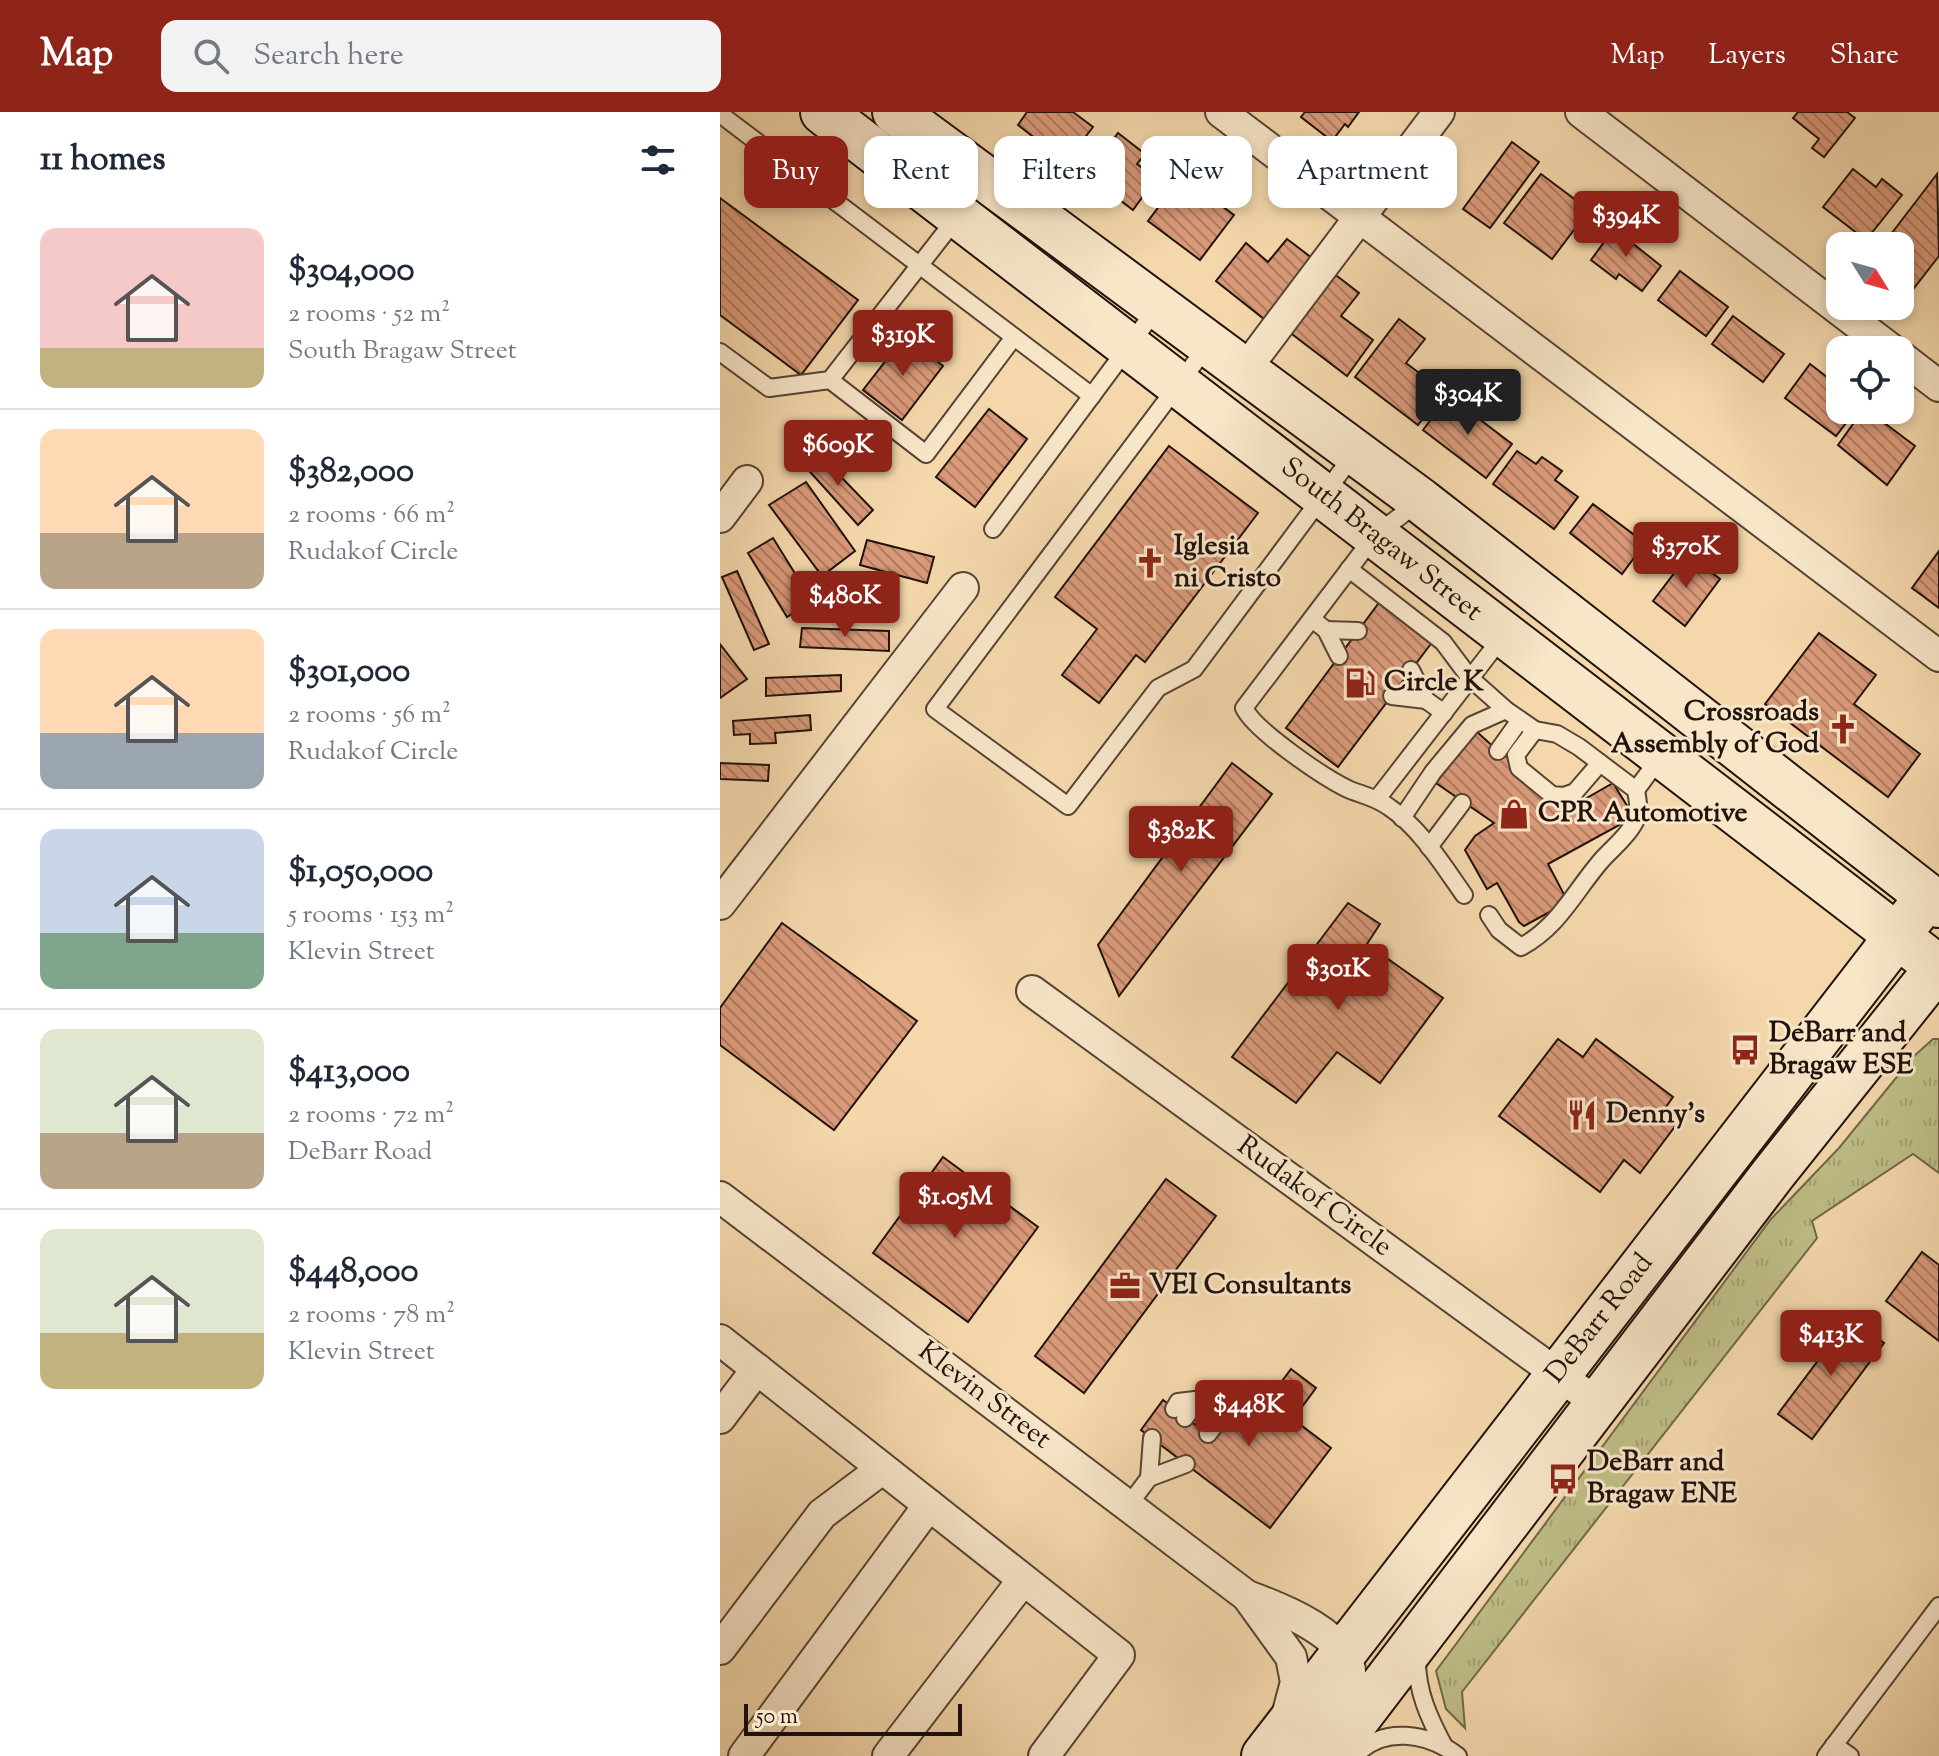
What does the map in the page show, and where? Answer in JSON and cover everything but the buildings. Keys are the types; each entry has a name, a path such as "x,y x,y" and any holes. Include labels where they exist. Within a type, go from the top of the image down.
{"main road":[{"name":"South Bragaw Street","path":"823,112 865,136"},
{"name":"South Bragaw Street","path":"895,112 916,136"},
{"name":"South Bragaw Street","path":"978,201 1158,307 1421,501 1935,895"},
{"name":"South Bragaw Street","path":"978,204 1129,346 1939,967"},
{"name":"DeBarr Road","path":"1282,1748 1343,1651 1897,936 1935,895"},
{"name":"DeBarr Road","path":"1329,1756 1773,1174 1939,967"}],"street":[{"path":"1221,112 1939,656"},
{"path":"1244,371 1439,112"},
{"path":"1581,112 1874,336"},
{"path":"1914,367 1939,386"},
{"path":"720,517 747,481"},
{"path":"720,904 963,588"},
{"name":"Rudakof Circle","path":"1032,991 1597,1403"},
{"name":"Klevin Street","path":"720,1197 1247,1596 1293,1662 1296,1682 1282,1748"},
{"path":"720,1340 1119,1655 1044,1756"},
{"path":"720,1418 757,1369"},
{"path":"720,1649 822,1514 882,1469"},
{"path":"744,1756 929,1505"},
{"path":"888,1756 1023,1580"},
{"name":"Klevin Street","path":"1247,1596 1288,1612 1330,1637 1343,1651"}],"lane":[{"path":"725,118 1092,396"},
{"path":"720,352 769,388 830,380 963,208"},
{"path":"993,529 1158,307"},
{"path":"830,380 926,454 1014,337"},
{"path":"1209,344 935,709 1068,806 1158,688 1194,669 1355,453"},
{"path":"1421,501 1375,535 1244,708 1247,716 1264,731 1321,774 1348,789 1377,799 1402,818 1429,847 1464,895"},
{"path":"1349,569 1443,642 1470,678 1506,710 1535,730 1557,734 1636,790"},
{"path":"1312,619 1326,630 1339,656"},
{"path":"1326,630 1358,631"},
{"path":"1377,799 1504,634"},
{"path":"1411,670 1426,700 1444,713"},
{"path":"1392,696 1426,700"},
{"path":"1402,818 1433,772 1472,725 1506,710"},
{"path":"1498,751 1520,720"},
{"path":"1535,730 1516,755 1519,768 1552,795 1564,796 1575,792 1600,763"},
{"path":"1489,915 1499,930 1521,947 1540,936 1555,922 1599,863 1633,826 1639,810 1636,790 1661,755"},
{"path":"1429,847 1462,803"},
{"path":"1212,1398 1206,1420 1192,1422 1178,1402 1212,1398"},
{"path":"1149,1478 1157,1442"},
{"path":"1128,1506 1149,1478 1181,1460"},
{"path":"1850,1756 1830,1750 1939,1606"},
{"path":"1425,1629 1417,1654 1418,1680 1430,1720 1451,1751"},
{"path":"1355,1756 1372,1742 1385,1737 1417,1737 1451,1751"}],"green space":[{"path":"1933,1039 1939,1039 1939,1173 1913,1154 1812,1221 1817,1238 1462,1692 1465,1728 1446,1709 1436,1671 1771,1219 1839,1148 1913,1057"}],"place":[{"name":"Iglesia ni Cristo","path":"1150,563"},
{"name":"Circle K","path":"1360,683"},
{"name":"Crossroads Assembly of God","path":"1843,729"},
{"name":"CPR Automotive","path":"1514,814"},
{"name":"DeBarr and Bragaw ESE","path":"1745,1050"},
{"name":"Denny's","path":"1582,1115"},
{"name":"VEI Consultants","path":"1125,1286"},
{"name":"DeBarr and Bragaw ENE","path":"1563,1479"}]}
